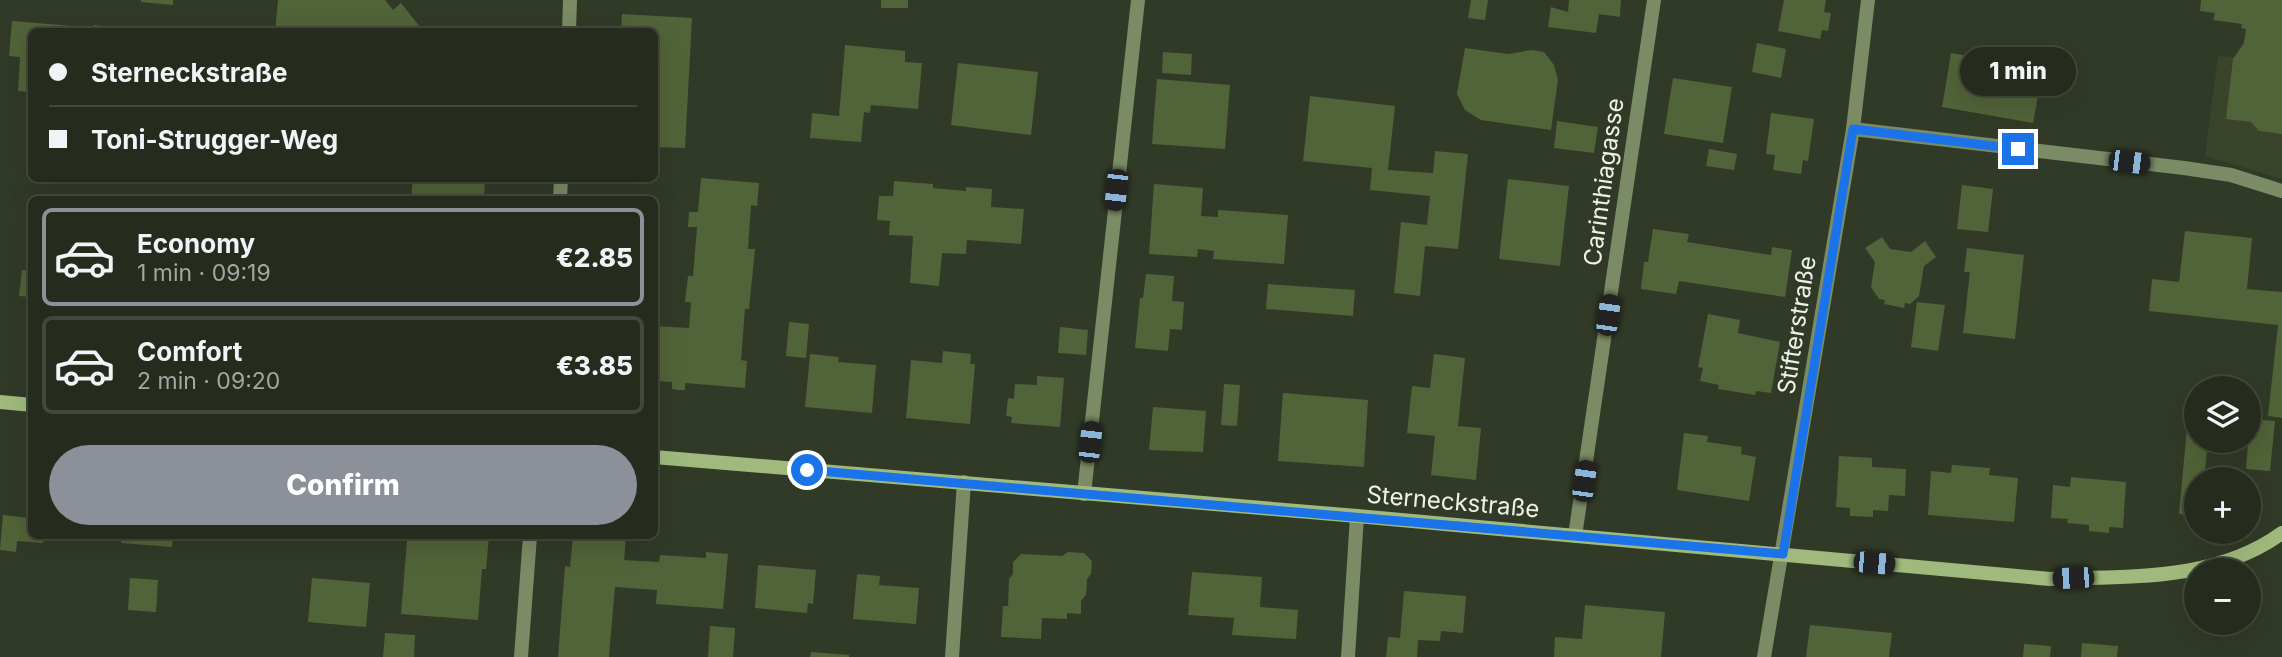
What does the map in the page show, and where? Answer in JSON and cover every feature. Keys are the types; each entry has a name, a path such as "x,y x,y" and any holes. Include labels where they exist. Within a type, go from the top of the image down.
{"street":[{"path":"569,28 570,0"},
{"path":"1084,494 1138,0"},
{"name":"Carinthiagasse","path":"1575,536 1654,0"},
{"name":"Stifterstraße","path":"1764,657 1853,129 1868,0"},
{"path":"1853,129 2184,168 2231,176 2282,191"},
{"path":"0,402 28,405"},
{"name":"Sterneckstraße","path":"658,457 1357,516 2050,579 2164,574 2216,566 2282,533"},
{"path":"952,657 964,482"},
{"path":"1348,657 1357,516"},
{"path":"521,657 530,539"}],"shaded area":[{"path":"2282,0 2282,179 2205,156 2218,56 2252,59"}],"building":[{"path":"173,0 173,5 141,2"},
{"path":"278,0 385,0 393,10 401,3 421,28 275,28"},
{"path":"881,0 908,0 908,8 881,8"},
{"path":"1471,0 1488,0 1485,20 1468,18"},
{"path":"1569,0 1621,0 1620,17 1599,14 1596,33 1548,27 1551,7 1568,12"},
{"path":"1784,0 1826,0 1824,12 1831,13 1828,31 1822,30 1820,39 1778,31"},
{"path":"2201,0 2282,0 2282,134 2259,131 2251,122 2226,119 2233,59 2244,43 2246,29 2241,28 2242,24 2213,20 2215,13 2200,11"},
{"path":"622,14 692,18 685,148 658,147 658,28 621,28"},
{"path":"12,21 86,28 28,28 28,92 18,91 20,57 9,56"},
{"path":"94,25 114,28 91,28"},
{"path":"1757,43 1786,49 1781,78 1752,72"},
{"path":"845,45 905,51 905,62 922,63 918,109 871,105 870,113 864,112 861,142 810,138 812,113 839,116"},
{"path":"1465,48 1508,54 1532,50 1544,52 1554,65 1558,80 1551,130 1481,120 1465,110 1457,94"},
{"path":"1163,52 1192,54 1191,75 1162,73"},
{"path":"1951,53 2043,69 2033,123 1942,107"},
{"path":"958,63 1038,72 1031,135 951,125"},
{"path":"1673,78 1732,87 1723,143 1664,134"},
{"path":"1157,79 1230,85 1225,149 1152,144"},
{"path":"1310,96 1395,106 1388,170 1433,173 1435,151 1468,154 1458,249 1425,246 1420,296 1394,293 1401,222 1427,225 1430,196 1370,190 1372,168 1303,161"},
{"path":"1771,113 1814,119 1808,161 1803,160 1801,174 1773,170 1775,155 1766,154"},
{"path":"1557,121 1598,127 1594,153 1554,148"},
{"path":"1709,149 1737,154 1734,170 1706,166"},
{"path":"701,178 759,183 757,206 751,205 748,249 755,249 749,309 745,309 741,360 747,361 745,388 685,383 685,390 678,390 672,389 672,382 658,381 658,326 689,328 691,302 685,302 688,276 693,276 697,227 688,227 689,212 698,212"},
{"path":"1508,179 1569,186 1560,266 1499,259"},
{"path":"894,181 933,184 933,188 966,191 966,187 992,189 991,207 1024,209 1021,244 967,240 966,254 942,253 939,286 910,283 913,236 889,235 890,221 877,220 879,196 893,196"},
{"path":"413,182 485,182 484,196 411,196"},
{"path":"1154,184 1203,188 1201,216 1218,217 1218,210 1288,215 1284,264 1213,259 1214,251 1198,249 1197,257 1149,254"},
{"path":"1962,185 1993,189 1988,232 1957,229"},
{"path":"1653,229 1689,234 1687,242 1771,255 1772,247 1792,250 1785,297 1679,281 1676,294 1641,289 1644,262 1648,262"},
{"path":"2185,231 2252,238 2247,289 2282,292 2282,418 2268,416 2278,325 2149,311 2152,279 2179,282"},
{"path":"1882,237 1890,249 1911,252 1925,241 1936,257 1924,266 1919,296 1910,304 1905,303 1904,308 1884,304 1885,300 1879,299 1871,287 1875,262 1865,248"},
{"path":"1967,248 2024,255 2015,339 1963,333 1970,272 1964,272"},
{"path":"22,270 28,271 28,297 19,296"},
{"path":"1146,274 1174,276 1172,301 1184,302 1182,330 1170,329 1168,351 1135,348 1140,298 1143,298"},
{"path":"1268,284 1355,290 1353,316 1266,309"},
{"path":"1917,302 1945,305 1938,351 1911,347"},
{"path":"1708,314 1740,320 1738,333 1780,342 1771,393 1756,391 1755,395 1718,389 1719,385 1700,381 1703,368 1698,367"},
{"path":"789,322 809,324 806,358 786,356"},
{"path":"1060,327 1088,330 1086,355 1058,353"},
{"path":"943,351 971,354 970,364 975,364 970,424 906,418 911,360 942,363"},
{"path":"810,354 839,357 838,362 876,365 872,413 805,407"},
{"path":"1434,354 1465,358 1458,426 1481,428 1476,480 1431,475 1435,436 1407,433 1412,386 1430,388"},
{"path":"1037,376 1064,378 1060,427 1011,423 1012,417 1006,416 1008,398 1014,399 1015,384 1037,385"},
{"path":"1224,384 1240,385 1237,426 1221,425"},
{"path":"1283,393 1368,400 1364,467 1278,461"},
{"path":"1153,407 1206,411 1203,452 1149,450"},
{"path":"2261,420 2275,421 2270,471 2261,470 2261,467 2246,467 2247,453 2261,453"},
{"path":"1684,433 1708,436 1707,442 1742,447 1741,454 1756,457 1749,501 1677,490"},
{"path":"2185,453 2207,453 2205,467 2184,467 2184,514 2179,514"},
{"path":"1839,456 1872,458 1872,467 1906,469 1905,496 1889,495 1888,511 1873,510 1873,517 1850,516 1850,508 1836,507"},
{"path":"1952,465 1990,468 1989,475 2018,478 2014,522 1928,515 1931,471 1951,473"},
{"path":"2071,477 2126,482 2123,528 2109,527 2109,533 2089,531 2089,525 2051,518 2053,485 2070,487"},
{"path":"3,515 28,518 28,539 44,539 43,543 17,541 16,552 0,550"},
{"path":"122,539 173,539 172,547 121,543"},
{"path":"489,539 486,569 482,569 478,620 401,614 407,541 398,540"},
{"path":"573,539 626,539 624,560 659,562 660,555 706,558 706,552 728,554 723,609 656,604 657,590 615,587 609,657 558,657 565,566 570,567"},
{"path":"1068,552 1084,553 1092,561 1086,595 1081,601 1081,614 1067,613 1067,619 1042,618 1041,639 1001,637 1003,606 1008,606 1013,562 1021,554 1062,556"},
{"path":"758,565 816,570 813,604 808,603 807,613 755,608"},
{"path":"1192,572 1262,577 1260,607 1298,610 1296,639 1232,635 1234,618 1188,615"},
{"path":"857,574 880,576 879,585 919,588 916,624 853,619"},
{"path":"130,578 158,580 156,612 128,610"},
{"path":"312,578 370,583 366,627 308,622"},
{"path":"1404,591 1466,596 1463,633 1441,631 1440,641 1418,640 1417,657 1386,657 1388,637 1400,638"},
{"path":"1585,605 1665,612 1661,657 1554,657 1555,637 1582,639"},
{"path":"1810,625 1892,633 1889,657 1806,657"},
{"path":"710,626 735,628 733,657 708,657"},
{"path":"385,633 415,635 414,657 383,657"},
{"path":"2082,643 2118,646 2117,657 2081,657"},
{"path":"2024,644 2051,646 2050,657 2023,657"},
{"path":"811,652 849,655 849,657 810,657"}],"route":[{"path":"807,470 1783,554 1853,129 2018,149"}]}
